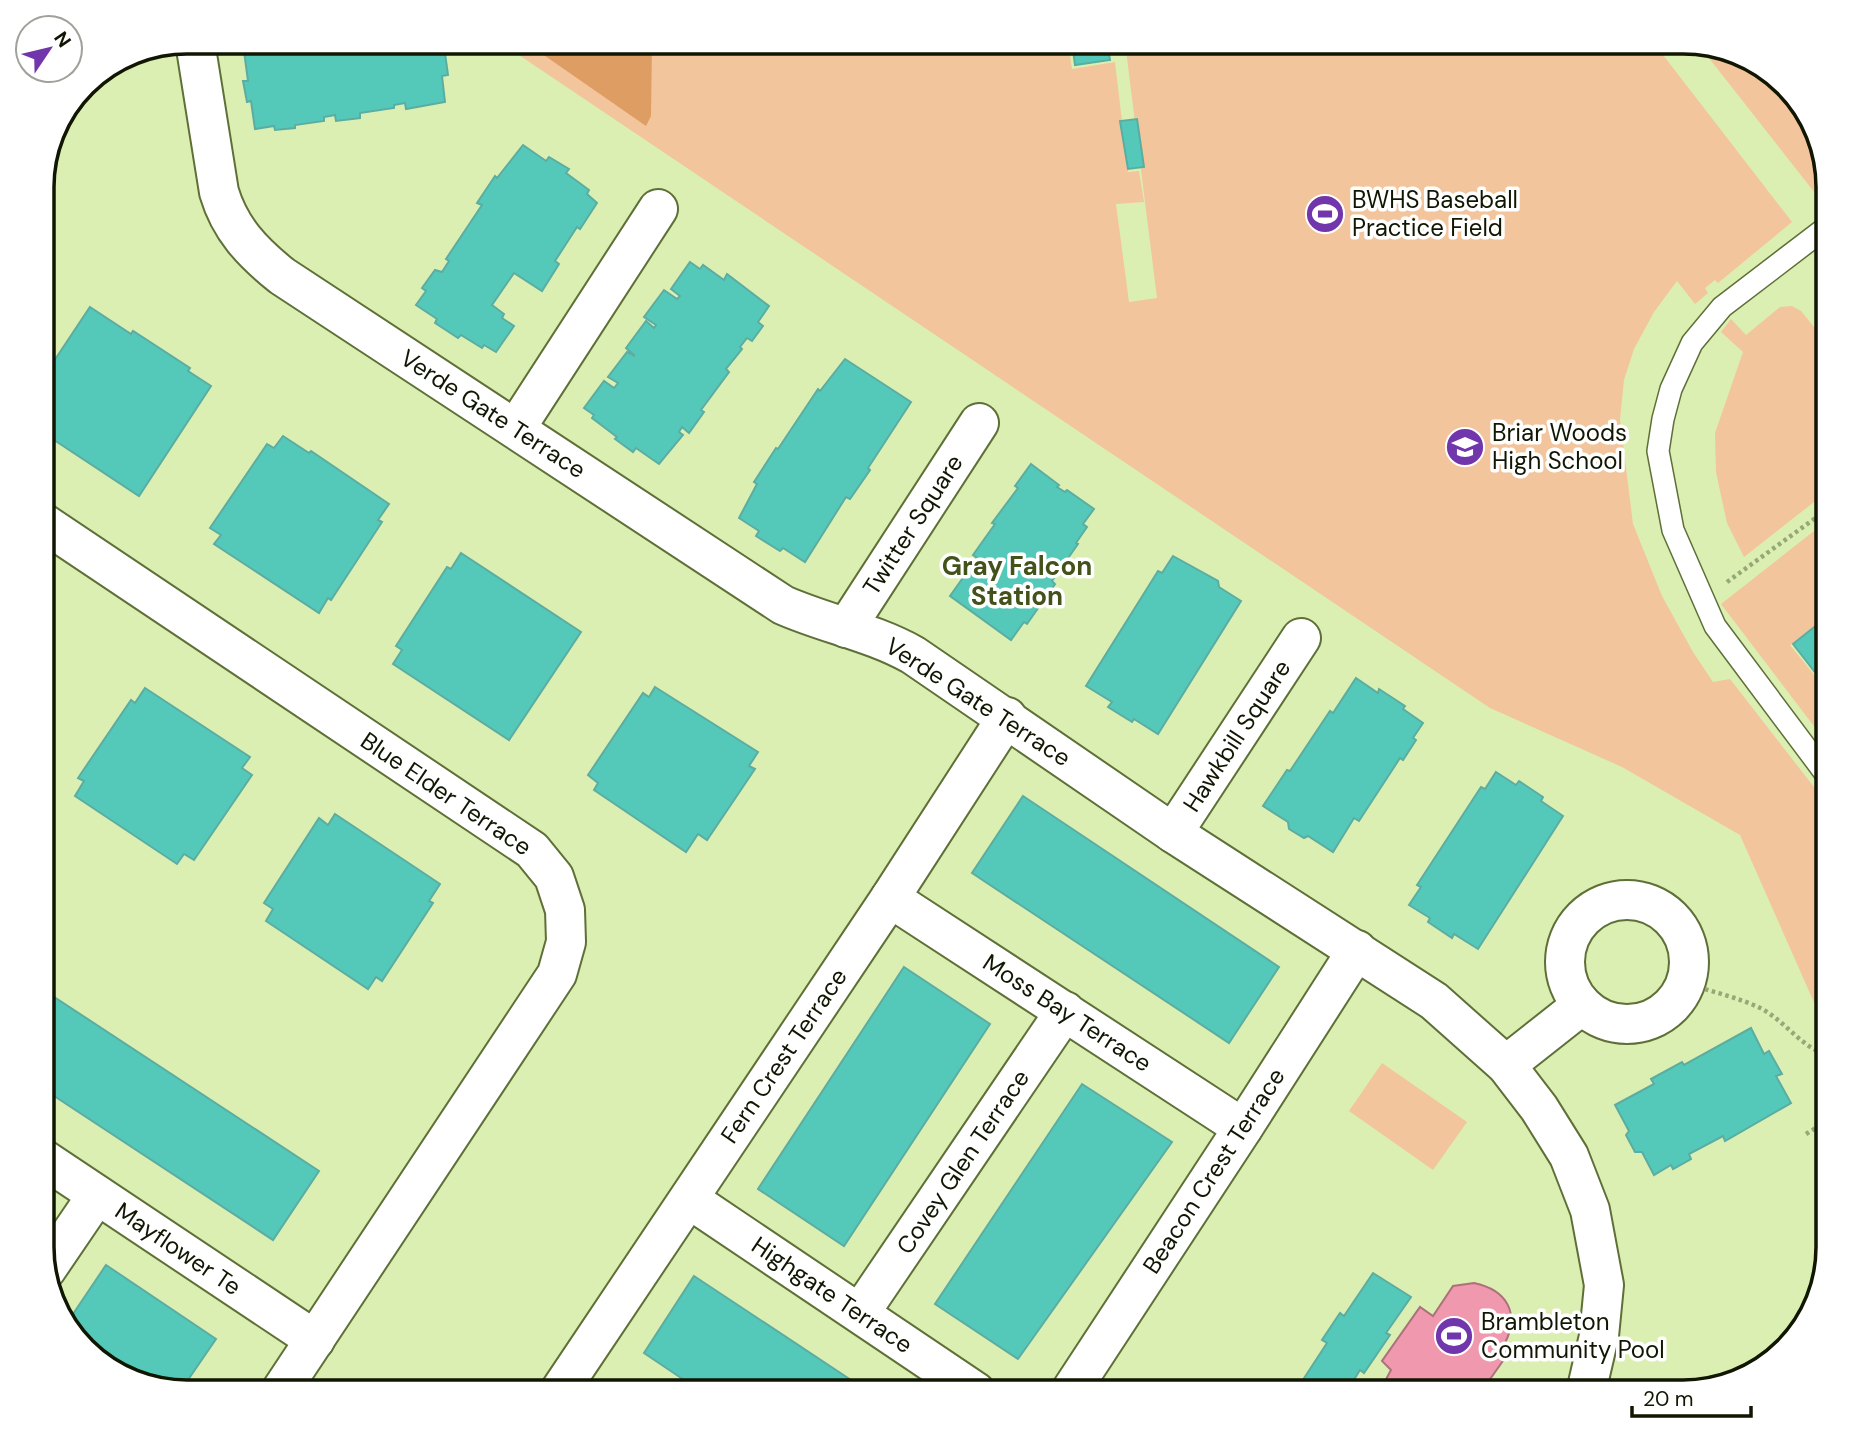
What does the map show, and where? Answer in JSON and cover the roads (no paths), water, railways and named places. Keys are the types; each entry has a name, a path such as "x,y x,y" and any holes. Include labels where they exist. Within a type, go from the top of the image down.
{"street":[{"name":"Verde Gate Terrace","path":"197,54 219,192 225,212 254,254 282,276 783,605 846,628 877,636 913,655 1173,833 1434,1002 1506,1065 1539,1108 1569,1156 1590,1210 1604,1285 1599,1336 1589,1380"},
{"path":"516,428 658,209"},
{"name":"Twitter Square","path":"846,628 979,423"},
{"name":"Blue Elder Terrace","path":"55,531 532,850 554,877 565,910 566,942 557,974 287,1380"},
{"name":"Hawkbill Square","path":"1173,833 1301,638"},
{"name":"Fern Crest Terrace","path":"574,1380 689,1199 1007,717"},
{"name":"Moss Bay Terrace","path":"890,898 1243,1128"},
{"path":"1622,900 1642,901 1660,910 1675,923 1686,942 1689,962 1685,983 1675,1002 1659,1015 1640,1023 1618,1024 1599,1017 1582,1005 1570,988 1565,969 1565,949 1573,930 1586,915 1602,904 1622,900"},
{"name":"Beacon Crest Terrace","path":"1078,1380 1357,950"},
{"path":"1506,1065 1582,1005"},
{"name":"Covey Glen Terrace","path":"860,1313 1065,1011"},
{"name":"Mayflower Te","path":"55,1167 314,1340"},
{"path":"55,1257 97,1195"},
{"name":"Highgate Terrace","path":"689,1199 958,1380"}],"lane":[{"path":"1816,235 1722,307 1692,343 1671,389 1658,451 1673,530 1715,626 1816,761"}],"place":[{"name":"BWHS Baseball Practice Field","path":"1325,214"},
{"name":"Briar Woods High School","path":"1465,447"},
{"name":"Brambleton Community Pool","path":"1454,1336"}],"district":[{"name":"Gray Falcon Station","path":"1017,581"}]}
